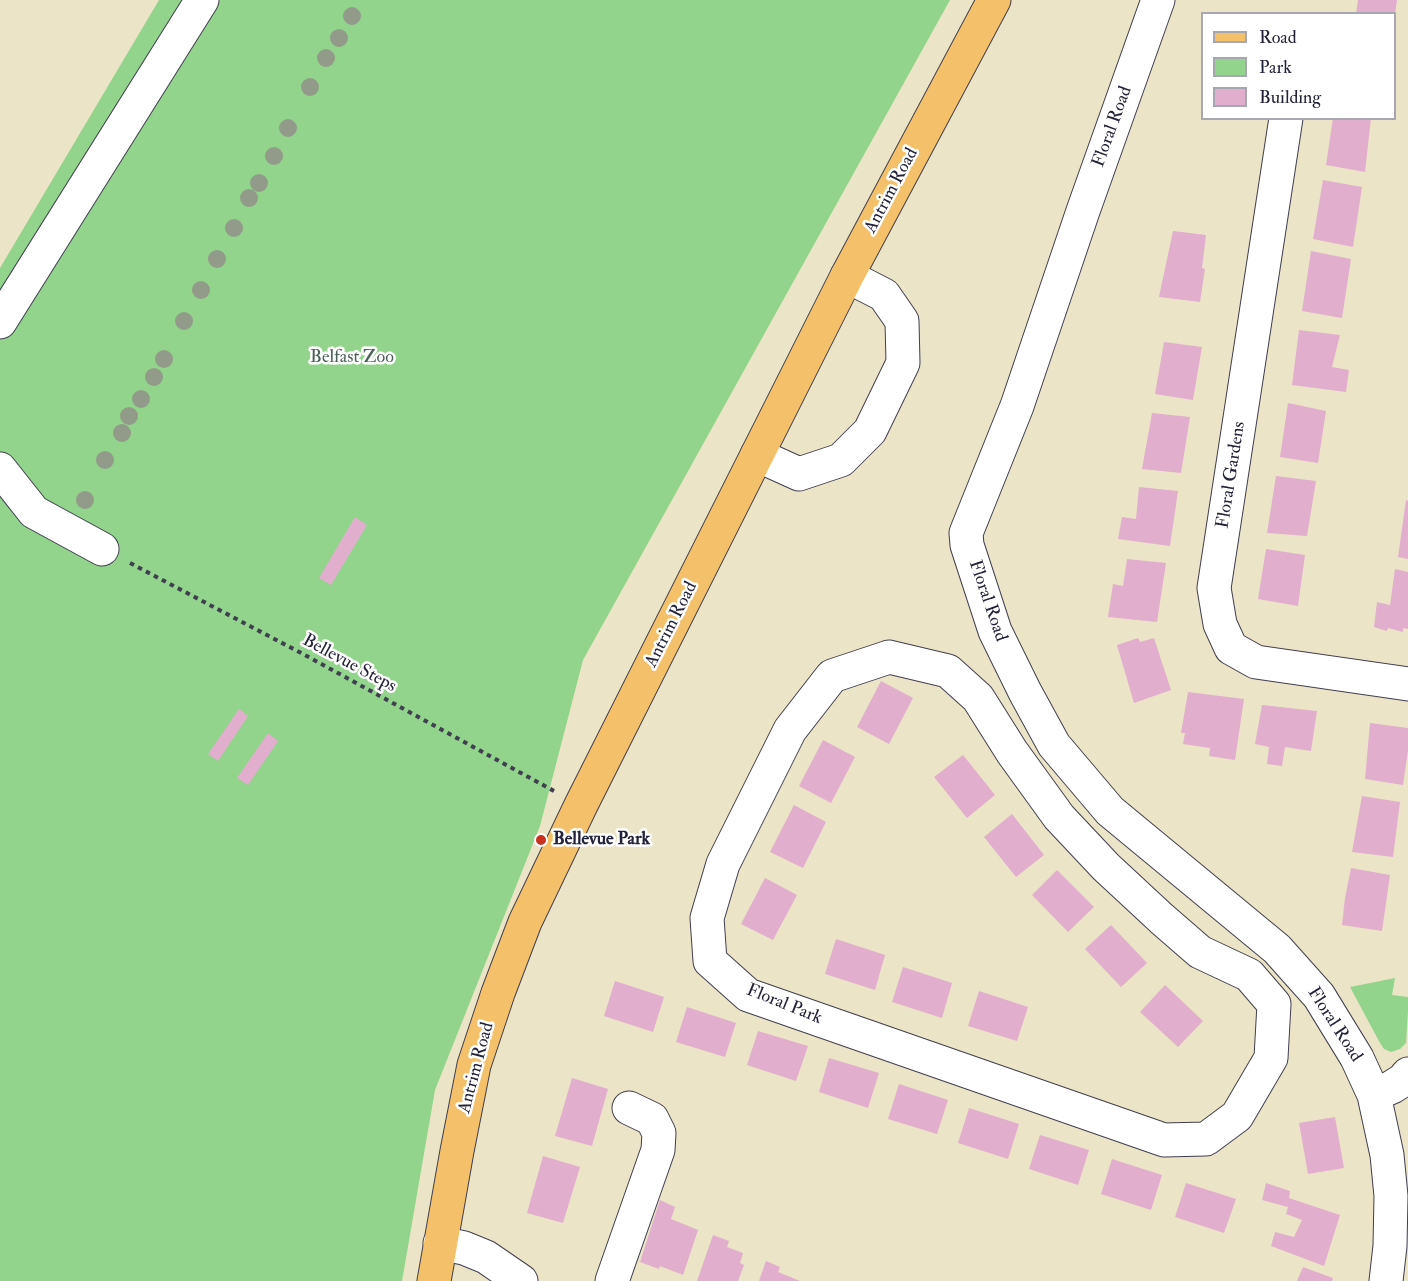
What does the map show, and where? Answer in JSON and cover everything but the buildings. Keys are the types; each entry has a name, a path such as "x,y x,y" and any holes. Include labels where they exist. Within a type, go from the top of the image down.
{"main road":[{"name":"Antrim Road","path":"434,1281 474,1065 525,922 581,805 847,276 994,0"}],"street":[{"path":"0,322 202,0"},
{"name":"Floral Road","path":"1158,0 1017,406 966,533 967,545 995,631 1053,745 1110,811 1277,950 1318,996 1357,1058 1374,1095 1388,1155 1391,1196 1390,1246 1386,1281"},
{"name":"Floral Gardens","path":"1286,120 1214,588 1220,624 1231,648 1256,662 1408,684"},
{"path":"757,455 799,474 841,460 870,431 903,363 902,321 884,295 847,276"},
{"path":"0,469 34,512 102,549"},
{"name":"Floral Park","path":"889,657 948,671 978,698 1012,752 1059,817 1106,867 1162,919 1200,952 1249,975 1274,1004 1271,1058 1238,1116 1206,1139 1164,1140 748,995 710,961 707,918 723,864 790,730 832,676 889,657"},
{"path":"1162,919 1194,880"},
{"path":"1374,1095 1392,1087 1408,1074"},
{"path":"612,1281 658,1150 660,1133 652,1119 629,1108"},
{"path":"440,1242 486,1257 521,1281"}],"path":[{"name":"Bellevue Steps","path":"102,549 303,654 581,805"}],"green space":[{"name":"Belfast Zoo","path":"159,0 950,0 583,660 540,826 435,1090 402,1281 0,1281 0,268"},
{"path":"1395,978 1392,995 1408,997 1408,1011 1406,1043 1400,1049 1391,1052 1384,1049 1380,1043 1350,987"}],"place":[{"name":"Bellevue Park","path":"541,840"}]}
